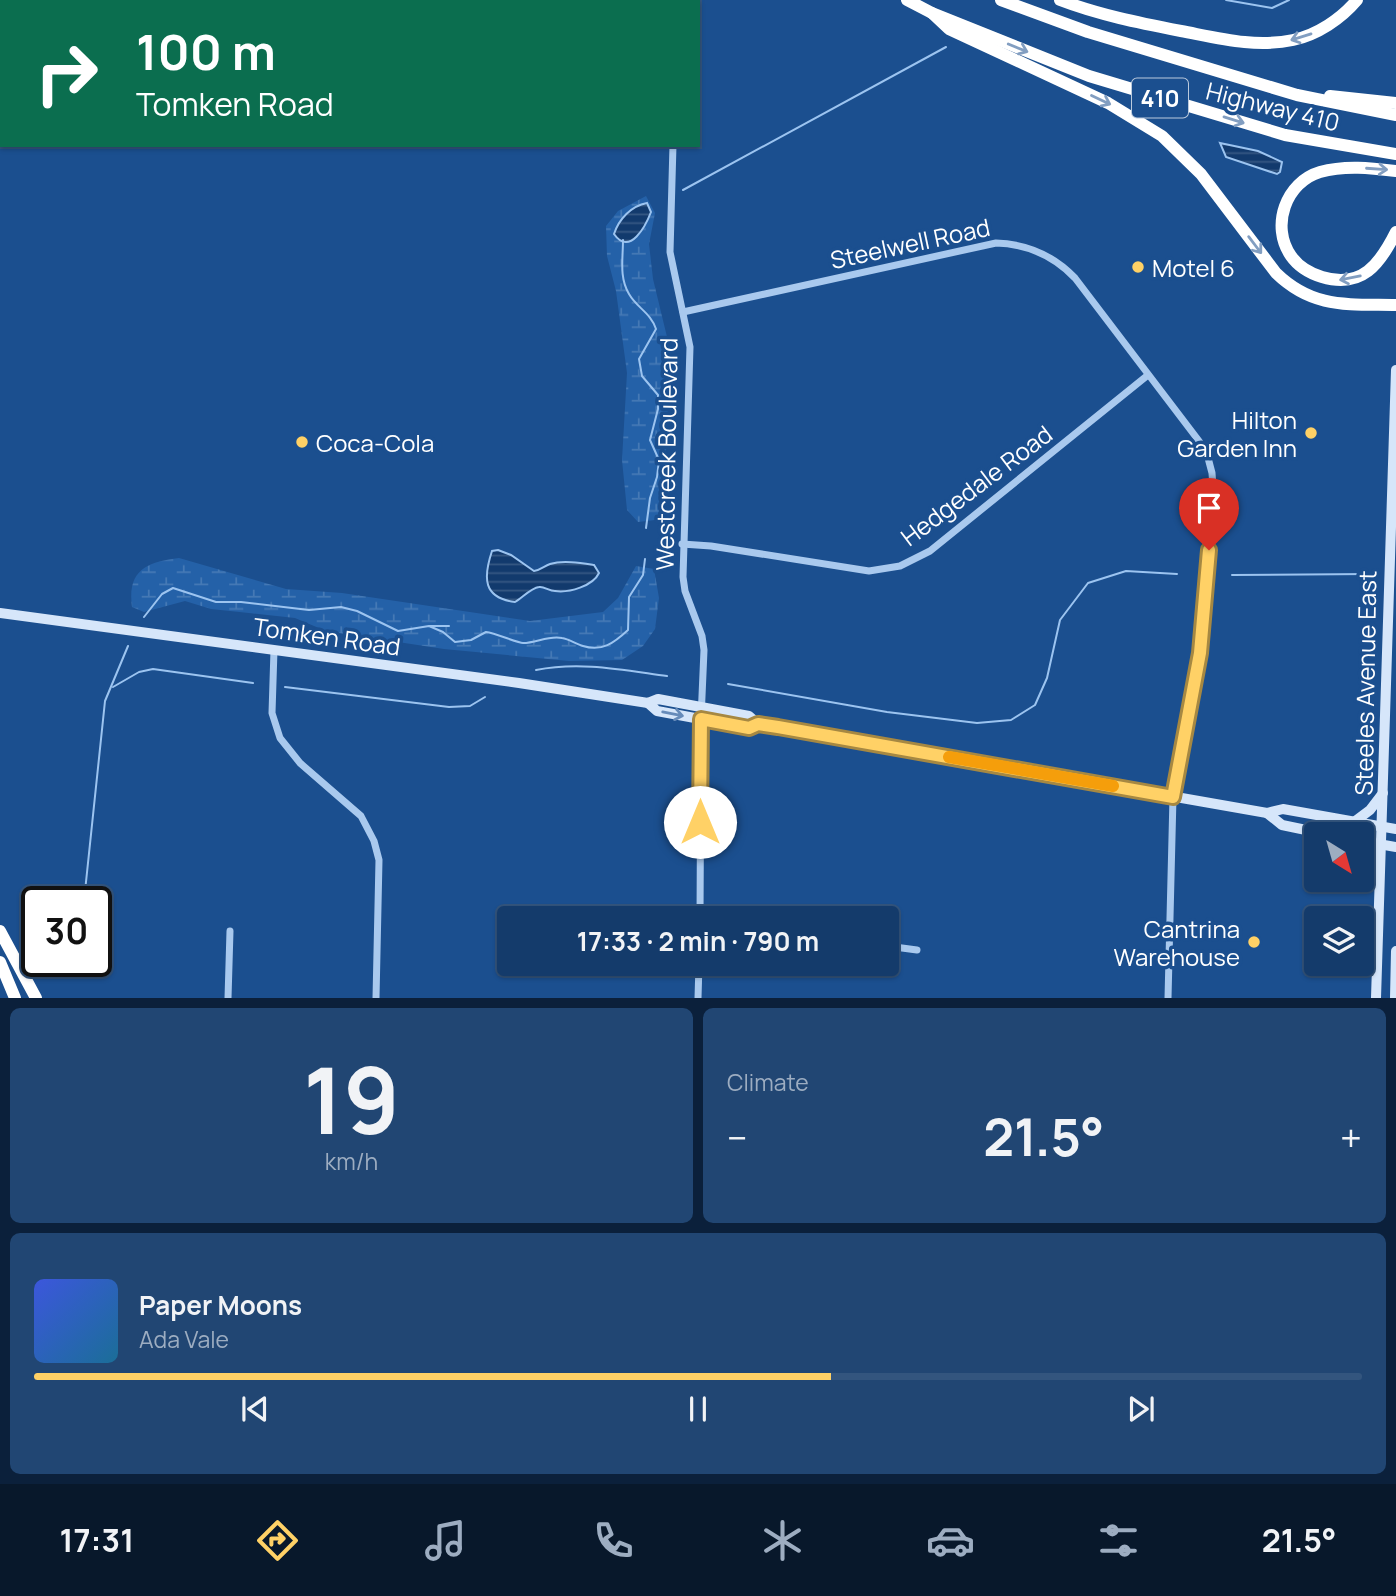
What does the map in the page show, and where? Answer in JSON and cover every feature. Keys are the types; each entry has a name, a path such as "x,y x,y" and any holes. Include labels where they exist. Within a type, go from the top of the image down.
{"highway":[{"name":"Highway 410","path":"907,0 932,13 1102,80 1285,135 1396,154"},
{"name":"Highway 410","path":"1001,0 1088,32 1297,95 1396,115"},
{"path":"1060,0 1137,22 1254,44 1275,43 1309,35 1339,18 1357,0"},
{"path":"932,13 949,29 1108,103 1162,136 1196,167 1276,273 1291,287 1314,299 1332,304 1396,305"},
{"path":"1297,95 1341,96 1396,103"},
{"path":"1396,170 1352,168 1318,172 1294,188 1287,201 1282,221 1285,244 1295,261 1309,272 1337,280 1355,278 1370,270 1384,255 1396,232"},
{"path":"0,931 36,998"},
{"path":"0,962 15,998"}],"main road":[{"name":"Steeles Avenue East","path":"1376,998 1396,370"},
{"name":"Tomken Road","path":"0,613 648,703 658,699 749,716 758,724 1267,813 1283,809 1354,822"},
{"name":"Tomken Road","path":"648,703 656,710 701,719 749,728 758,724"},
{"path":"1354,822 1370,810 1384,792"},
{"name":"Tomken Road","path":"1267,813 1282,825 1304,830"},
{"name":"Tomken Road","path":"1374,825 1396,829"},
{"path":"1374,843 1396,848"},
{"path":"1395,998 1396,951"}],"street":[{"name":"Westcreek Boulevard","path":"674,147 670,252 690,346 682,544 685,590 704,650 701,707 700,906"},
{"name":"Steelwell Road","path":"683,312 996,243 1012,244 1050,256 1064,267 1199,442 1207,454 1214,485 1200,653 1173,797 1168,998"},
{"name":"Hedgedale Road","path":"682,544 711,546 861,570 887,570 900,566 930,551 1148,375"},
{"path":"274,650 271,713 280,738 300,763 361,816 377,848 376,998"},
{"path":"228,998 230,931"},
{"path":"899,948 917,950"},
{"path":"698,998 699,976"}],"green space":[{"path":"646,196 655,213 649,244 653,279 667,337 669,382 663,519 638,522 627,510 622,460 627,373 616,291 607,256 606,226 618,211"},
{"path":"179,558 286,589 342,593 530,621 603,612 618,598 636,566 654,569 659,598 655,629 643,646 622,660 569,661 444,649 326,631 295,618 211,609 185,601 144,612 132,607 131,594 136,576 157,562"}],"shaded area":[{"path":"1220,143 1258,151 1282,162 1280,172 1277,174 1226,157"},
{"path":"647,203 651,212 641,231 631,241 620,240 614,234 622,218 636,207"},
{"path":"498,550 511,555 534,571 550,564 566,562 594,565 599,573 592,582 573,590 555,591 539,587 515,602 504,600 491,591 487,578 492,551"}],"waterway":[{"path":"1226,0 1272,8 1289,0"},
{"path":"683,190 946,47"},
{"path":"623,240 622,268 626,288 656,329 639,359 642,376 658,395 658,409 650,440 659,460 646,528"},
{"path":"144,617 162,594 173,588 216,602 241,602 309,610 341,607 357,611 398,631 429,626 443,632 455,642 471,640 486,632 523,643 557,637 596,648 613,642 628,630 629,597 643,575 645,559"},
{"path":"728,684 887,712 977,723 1011,720 1035,705 1047,678 1060,620 1088,583 1126,571 1177,574"},
{"path":"1232,575 1370,574"},
{"path":"430,626 449,626"},
{"path":"86,886 105,701 128,646"},
{"path":"536,670 585,666 667,676"},
{"path":"113,687 139,672 153,669 253,683"},
{"path":"285,687 449,707 470,706 485,697"}],"slow traffic":[{"path":"949,757 1113,786"}],"place":[{"name":"Motel 6","path":"1138,267"},
{"name":"Hilton Garden Inn","path":"1311,433"},
{"name":"Coca-Cola","path":"302,442"},
{"name":"Cantrina Warehouse","path":"1254,942"}],"route":[{"path":"700,822 701,719 749,728 758,724 778,727 1173,797 1200,653 1209,550"}]}
